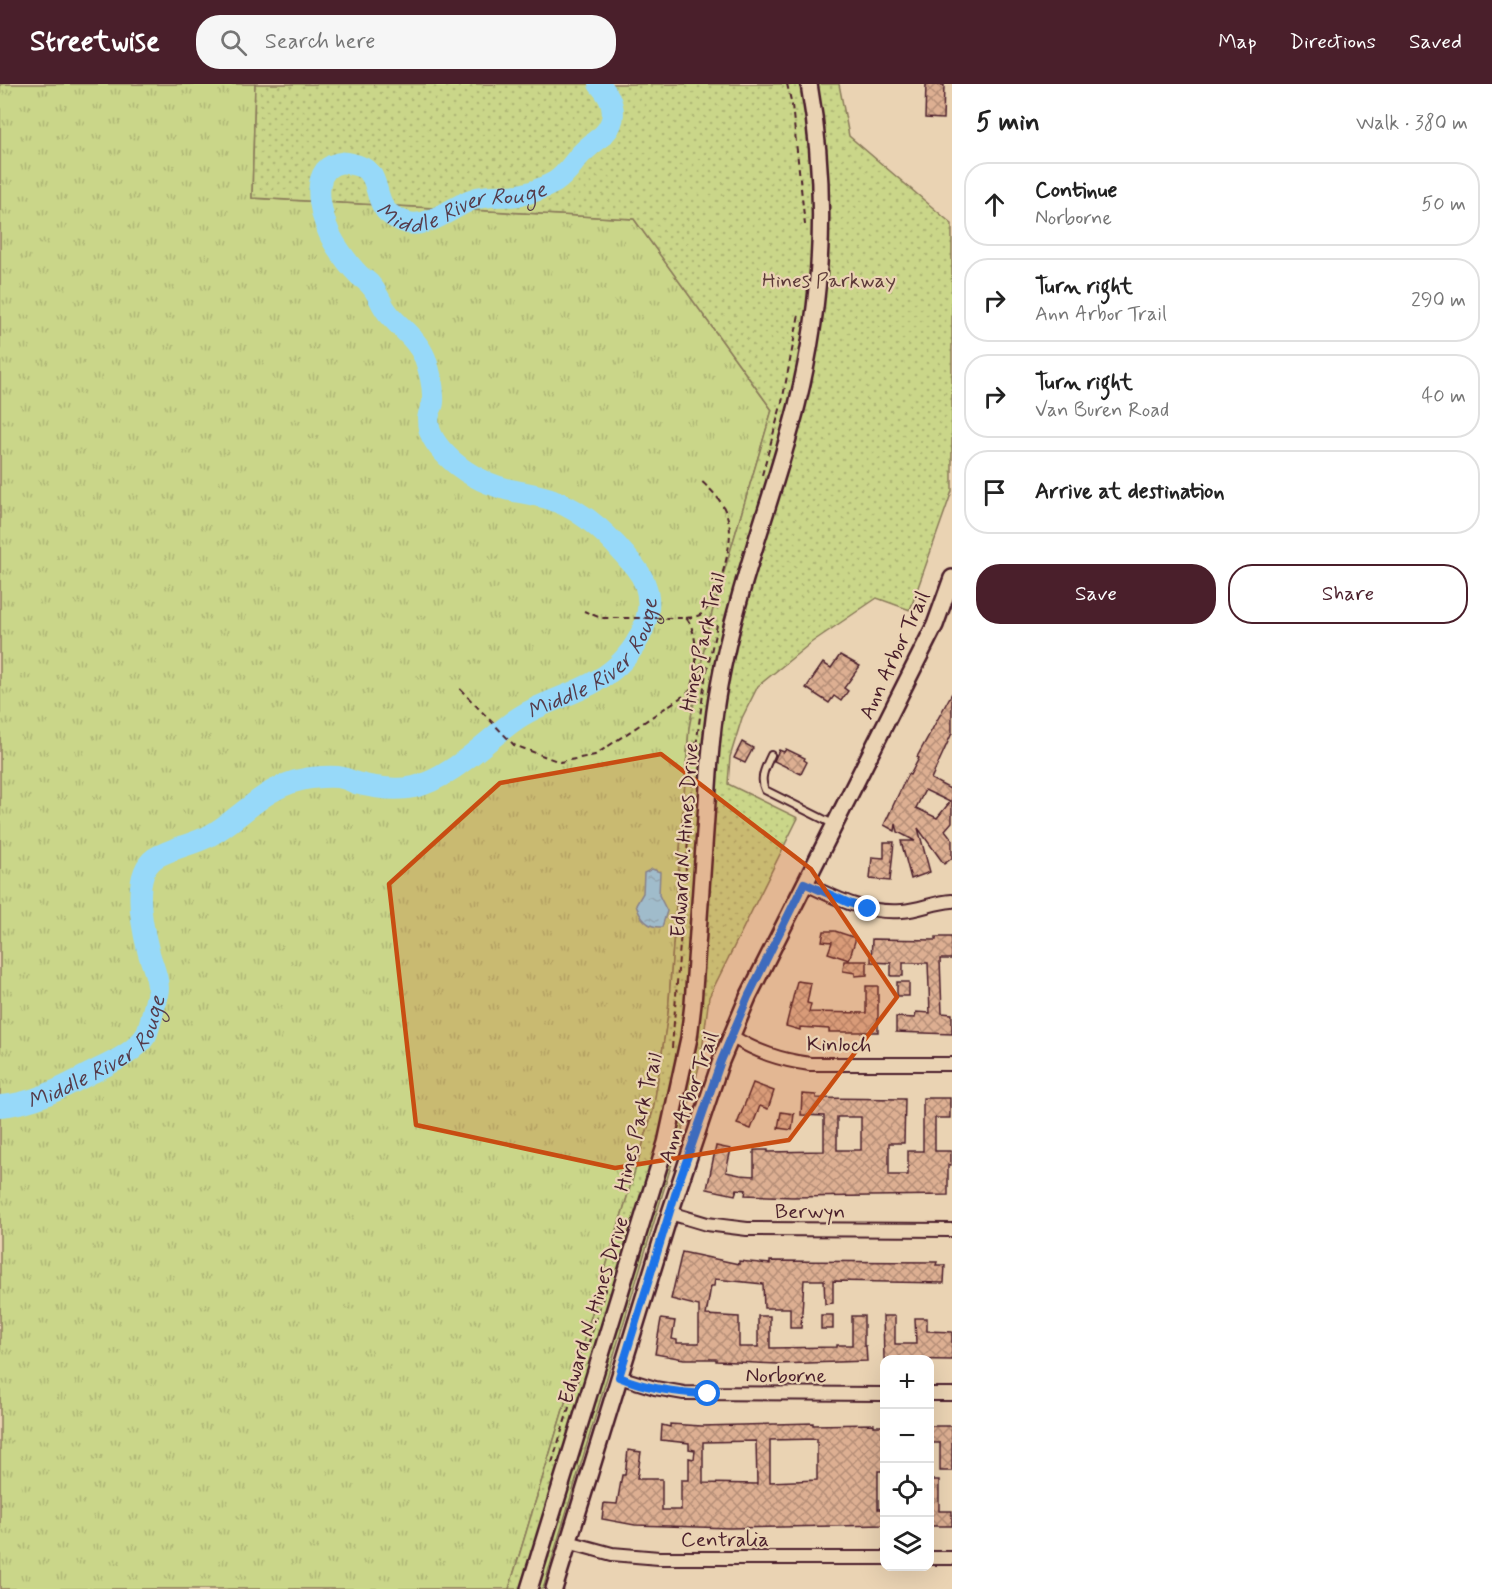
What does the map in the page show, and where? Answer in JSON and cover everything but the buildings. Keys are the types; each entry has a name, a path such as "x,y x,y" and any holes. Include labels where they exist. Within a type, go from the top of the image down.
{"street":[{"name":"Edward N. Hines Drive","path":"529,1589 666,1143 689,1038 710,760 718,687 734,618 797,404 814,317 821,250 821,198 819,156 809,84"},
{"name":"Ann Arbor Trail","path":"555,1589 670,1213 721,1061 748,997 935,625 952,578"},
{"path":"804,883 868,909 902,911 952,901"},
{"path":"930,905 952,895"},
{"name":"Kinloch","path":"731,1036 769,1055 810,1064 952,1064"},
{"name":"Berwyn","path":"670,1213 707,1224 747,1229 952,1230"},
{"name":"Norborne","path":"619,1377 634,1383 684,1393 880,1394"},
{"path":"934,1394 952,1394"},
{"name":"Centralia","path":"568,1542 612,1554 658,1558 880,1558"},
{"path":"934,1558 952,1558"}],"lane":[{"path":"771,755 764,769 765,789 834,824"}],"path":[{"path":"787,84 801,174 806,231"},
{"path":"760,481 782,402 800,309"},
{"path":"584,610 602,618 632,619 686,618 696,617 704,612 714,595 725,561 730,540 730,526 725,509 716,494 701,481"},
{"name":"Hines Park Trail","path":"672,1052 699,715 711,650 720,617"},
{"path":"460,688 514,745 560,762 595,756 689,692 696,676 694,633 691,623 686,618"},
{"path":"552,1464 615,1258"}],"highlighted area":[{"path":"661,754 811,869 897,997 789,1140 615,1168 416,1125 389,884 500,783"}],"green space":[{"path":"0,84 255,84 252,198 634,219 772,410 709,623 689,728 668,1014 653,1111 509,1589 0,1589"},
{"name":"Hines Parkway","path":"255,84 839,84 849,136 952,224 952,491 910,610 877,598 812,642 758,686 742,718 730,757 728,784 798,818 709,997 701,1059 685,1120 543,1589 509,1589 653,1111 668,1014 689,728 709,623 772,410 634,219 252,198"}],"water":[{"path":"652,869 660,872 659,895 667,911 662,927 648,924 636,905 643,893 644,873"}],"waterway":[{"name":"Middle River Rouge","path":"0,1106 35,1099 69,1084 121,1057 146,1035 158,988 143,928 140,901 143,876 155,858 209,836 268,794 295,781 338,777 363,785 392,789 427,783 453,769 521,716 576,691 612,671 635,645 643,630 648,598 644,582 635,567 608,537 566,505 542,496 498,487 474,476 453,462 435,442 428,420 433,402 433,391 422,351 386,310 371,285 352,268 335,244 326,226 319,191 325,171 333,165 344,163 361,167 372,176 380,201 386,211 401,221 416,224 432,220 477,198 519,195 537,190 559,179 608,129 612,122 613,109 608,96 599,84"}],"route":[{"path":"708,1394 655,1388 619,1377 678,1185 721,1061 748,997 804,883 868,909"}]}
